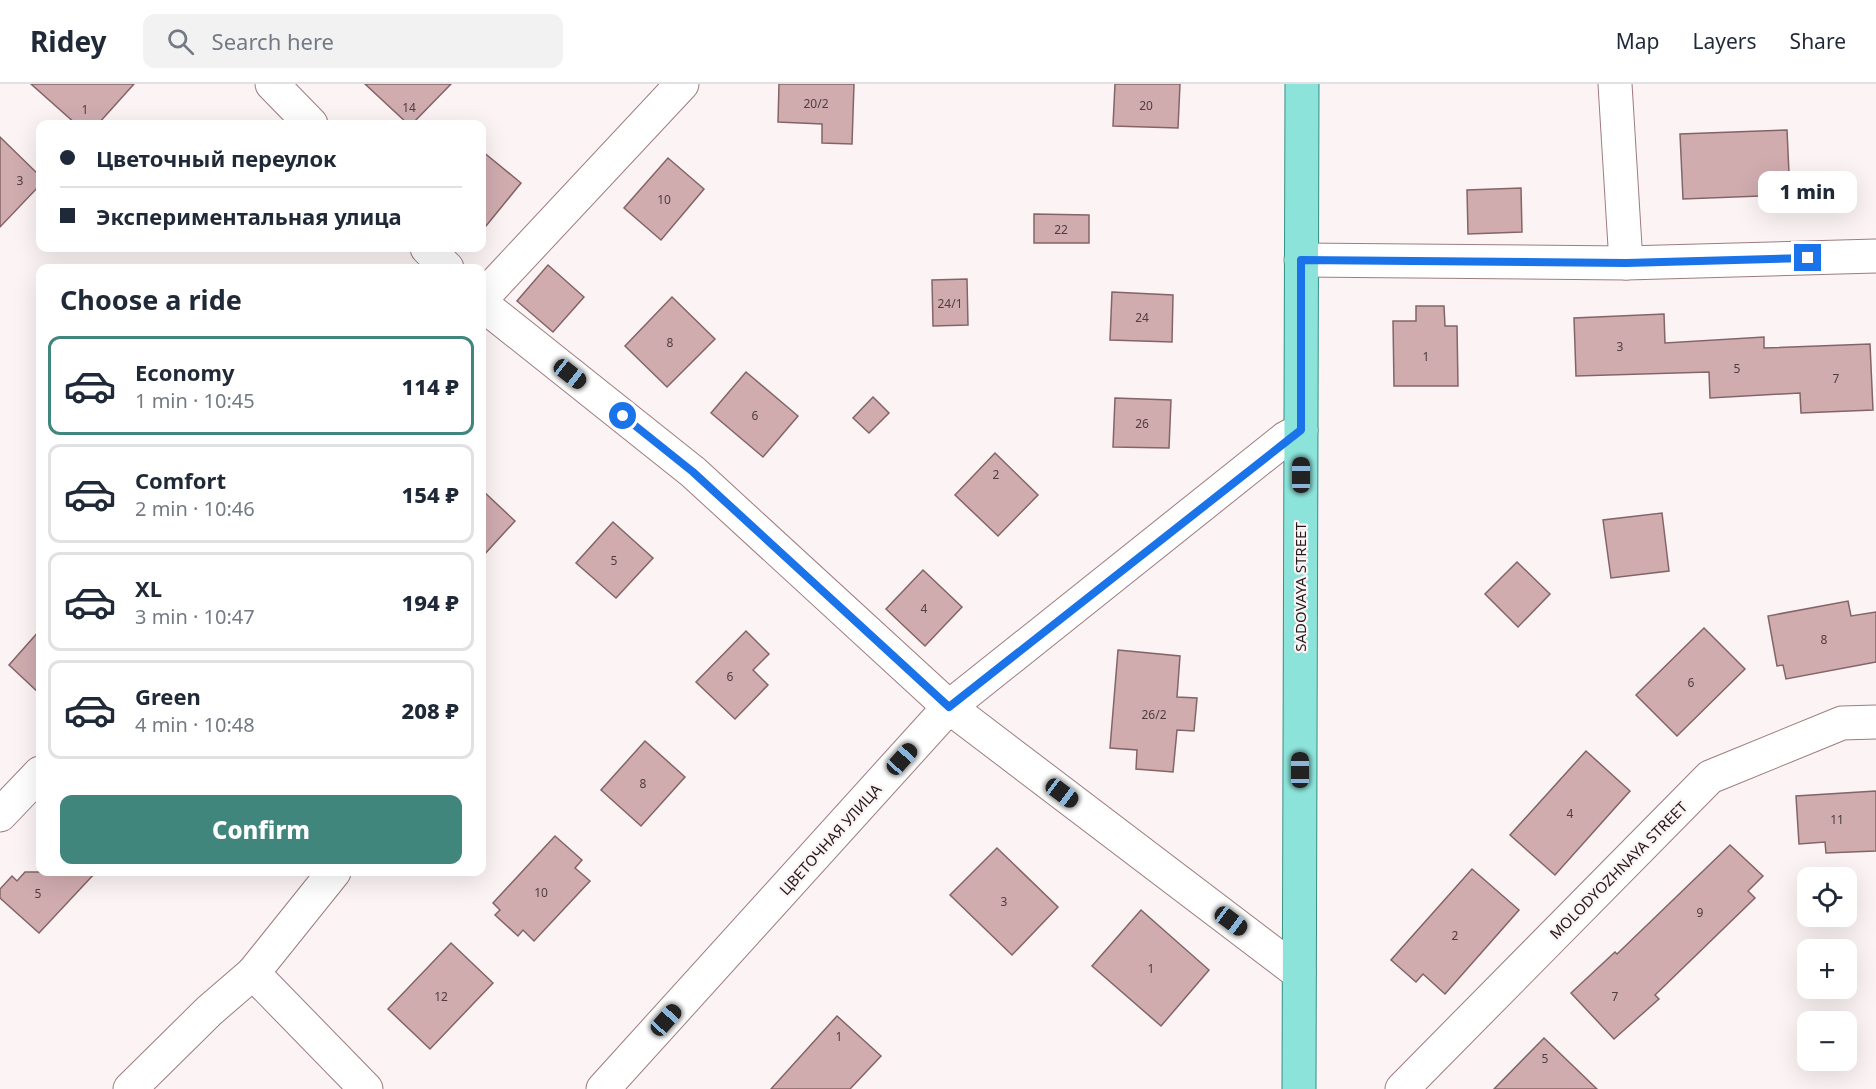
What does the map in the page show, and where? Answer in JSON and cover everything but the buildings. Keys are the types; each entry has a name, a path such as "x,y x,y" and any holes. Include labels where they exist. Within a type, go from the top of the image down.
{"main road":[{"name":"SADOVAYA STREET","path":"1299,1089 1302,84"}],"street":[{"path":"272,84 307,120"},
{"path":"486,294 682,84"},
{"path":"1615,84 1626,263"},
{"path":"431,252 443,264"},
{"path":"1301,260 1626,263 1876,256"},
{"path":"486,307 693,472 949,707 1299,973"},
{"name":"ЦВЕТОЧНАЯ УЛИЦА","path":"603,1089 949,707 1277,446 1301,430"},
{"name":"MOLODYOZHNAYA STREET","path":"1402,1089 1710,777 1842,723 1876,722"},
{"path":"0,815 36,777"},
{"path":"130,1089 209,1011 253,973 331,876"},
{"path":"253,973 366,1089"}],"route":[{"path":"623,416 693,472 949,707 1286,438 1301,430 1301,260 1626,263 1808,258"}]}
